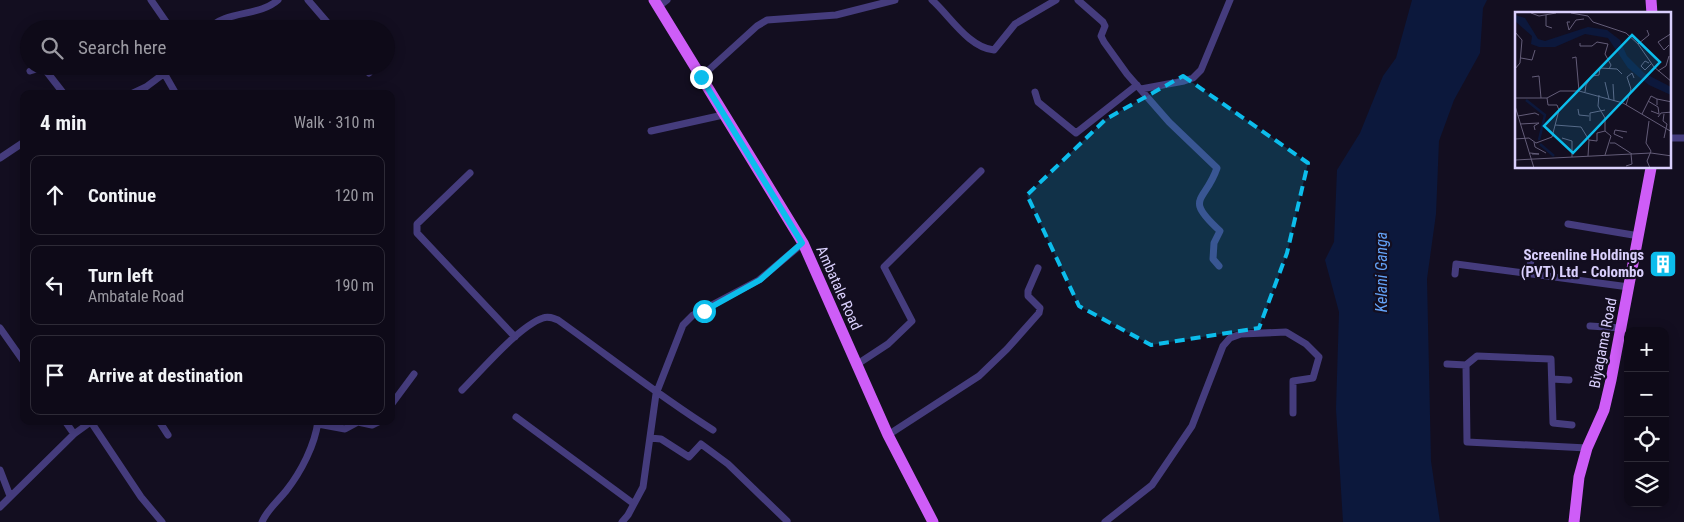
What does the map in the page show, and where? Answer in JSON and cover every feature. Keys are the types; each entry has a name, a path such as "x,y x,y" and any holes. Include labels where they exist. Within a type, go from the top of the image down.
{"main road":[{"name":"Ambatale Road","path":"660,2 723,115 802,243 888,435 933,522"},
{"name":"Biyagama Road","path":"1574,522 1579,477 1587,448 1604,410 1651,169"}],"street":[{"path":"151,0 165,20"},
{"path":"223,20 264,9 278,0"},
{"path":"308,0 325,20"},
{"path":"701,77 757,26 767,20 836,15 895,0"},
{"path":"932,0 975,43 985,49 994,50 1015,24 1056,0"},
{"path":"1078,0 1103,22 1105,26 1101,36 1104,42 1139,87 1181,136 1217,168 1214,178 1203,192 1198,203 1201,213 1220,230 1214,244 1213,259 1219,266"},
{"path":"1035,92 1038,102 1076,133 1139,87 1193,78 1201,70 1230,0"},
{"path":"52,75 61,90"},
{"path":"140,90 163,75"},
{"path":"165,75 174,90"},
{"path":"651,132 723,115"},
{"path":"0,158 20,145"},
{"path":"856,365 888,344 912,321 884,267 981,171"},
{"path":"470,173 417,224 417,233 514,337"},
{"path":"1568,224 1639,236"},
{"path":"622,522 634,504 646,476 656,394 679,333 687,319 760,280 802,243"},
{"path":"1529,273 1532,253"},
{"path":"1455,274 1456,264 1629,287"},
{"path":"888,435 963,388 1007,349 1039,314 1040,308 1028,296 1028,291 1038,268"},
{"path":"462,390 514,337 543,318 558,320 656,394 713,430"},
{"path":"1590,326 1621,328"},
{"path":"0,328 20,356"},
{"path":"1106,522 1146,490 1157,478 1192,426 1223,346 1230,338 1241,334 1286,332 1306,344 1319,357 1313,378 1293,381 1293,413"},
{"path":"1447,364 1466,365 1477,356 1551,359 1553,423 1572,425"},
{"path":"1466,365 1467,442 1587,448"},
{"path":"395,400 414,374"},
{"path":"1552,379 1569,380"},
{"path":"516,417 634,504"},
{"path":"68,425 74,434"},
{"path":"0,507 74,434 87,425"},
{"path":"93,425 141,497 162,522"},
{"path":"162,425 168,435"},
{"path":"262,522 266,514 287,490 300,468 315,439 318,425"},
{"path":"327,425 344,429 354,425"},
{"path":"650,438 661,439 689,457 701,444 728,464 787,521"},
{"path":"0,470 10,496"}],"highlighted area":[{"path":"1183,76 1308,163 1287,253 1259,328 1151,345 1079,306 1027,195 1106,119"}],"water":[{"name":"Kelani Ganga","path":"1412,0 1487,0 1483,8 1480,53 1454,100 1439,141 1436,214 1427,279 1431,461 1440,522 1343,522 1336,409 1339,312 1325,260 1334,242 1337,170 1360,133 1383,76 1396,58"}],"place":[{"name":"Screenline Holdings (PVT) Ltd - Colombo","path":"1663,264"}],"route":[{"path":"701,77 802,243 760,280 704,311"}]}
